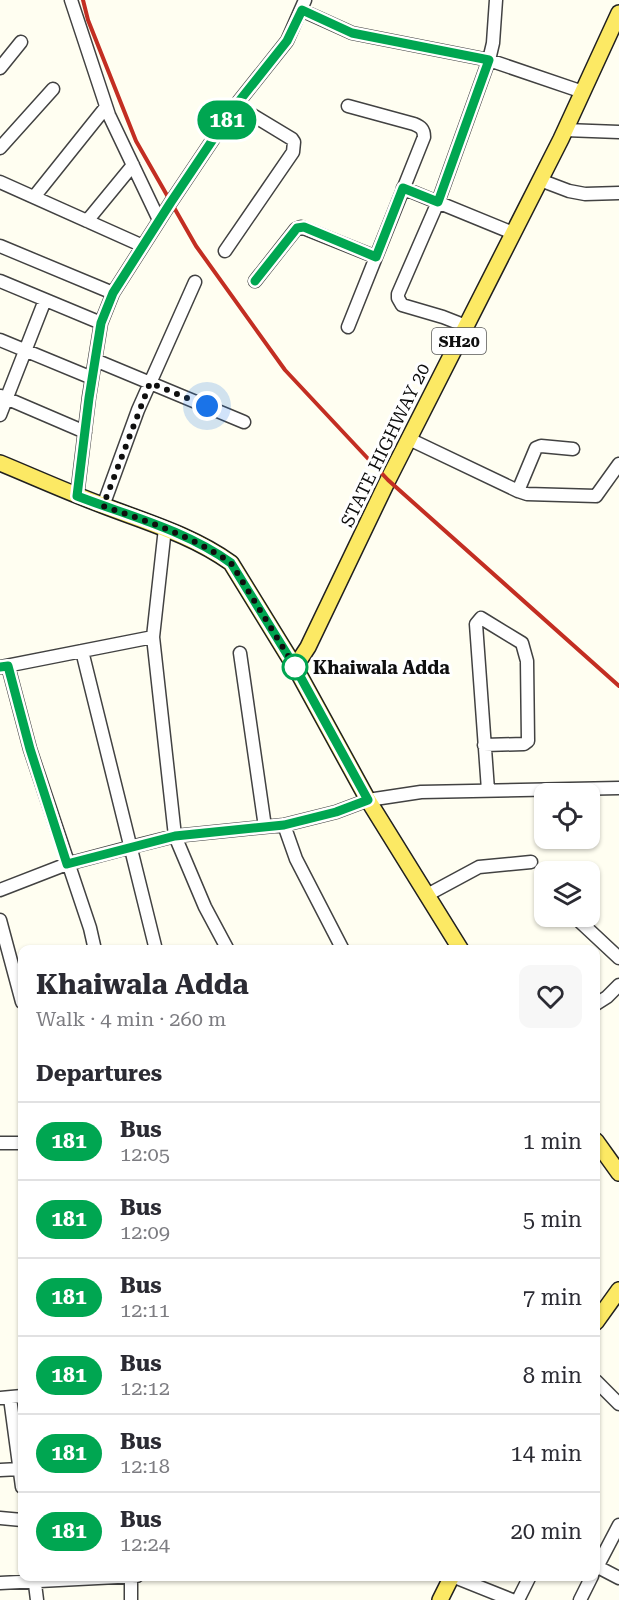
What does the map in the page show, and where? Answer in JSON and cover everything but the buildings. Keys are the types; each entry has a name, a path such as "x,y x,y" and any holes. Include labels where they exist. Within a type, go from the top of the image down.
{"main road":[{"name":"STATE HIGHWAY 20","path":"295,667 308,647 409,439 565,130 619,13"},
{"path":"0,463 77,496 165,528 217,553 231,563 295,667 368,800 458,945"},
{"path":"600,1146 619,1173"},
{"path":"600,1316 619,1290"},
{"path":"440,1600 450,1581"}],"street":[{"path":"71,0 106,107 159,220"},
{"path":"466,326 402,305 398,298 438,202 489,60 493,43 496,0"},
{"path":"77,496 101,323 113,293 236,105 287,41 303,5 352,33 489,60 583,92"},
{"path":"0,68 21,42"},
{"path":"0,148 53,90"},
{"path":"225,251 295,147 292,139 236,105"},
{"path":"348,106 422,128 424,136 348,327"},
{"path":"34,197 106,107"},
{"path":"565,130 619,132"},
{"path":"87,221 133,165"},
{"path":"540,180 569,191 585,194 619,193"},
{"path":"0,182 143,246"},
{"path":"403,188 513,233"},
{"path":"255,281 300,227 376,257"},
{"path":"0,246 113,293"},
{"path":"0,281 101,323"},
{"path":"103,506 150,383 195,282"},
{"path":"0,415 3,397 45,300"},
{"path":"0,340 92,378"},
{"path":"95,360 244,422"},
{"path":"3,397 85,432"},
{"path":"409,439 518,491 530,494 594,496 619,464"},
{"path":"518,491 536,447 573,449"},
{"path":"165,528 153,637 175,836 225,945"},
{"path":"484,745 527,743 530,739 527,661 524,646 481,618 476,624 484,745 488,790"},
{"path":"93,945 4,667 153,637"},
{"path":"82,651 155,945"},
{"path":"240,653 265,827"},
{"path":"0,890 67,864 130,847 175,836 284,825 336,812 368,800 422,792 619,788"},
{"path":"284,825 296,859 340,945"},
{"path":"427,895 479,867 531,862"},
{"path":"0,920 18,987"},
{"path":"586,927 619,958"},
{"path":"600,1001 619,985"},
{"path":"0,1143 18,1143"},
{"path":"600,1386 619,1404"},
{"path":"11,1397 18,1453"},
{"path":"0,1470 18,1469"},
{"path":"0,1518 18,1520"},
{"path":"600,1560 619,1525"},
{"path":"600,1571 619,1578"},
{"path":"0,1583 18,1581"},
{"path":"34,1581 37,1600"},
{"path":"131,1581 131,1600"},
{"path":"464,1581 512,1600"},
{"path":"518,1600 528,1581"},
{"path":"580,1600 589,1581"}],"railway":[{"path":"83,0 88,20 136,141 196,246 285,370 388,480 619,686"}],"bus line":[{"name":"181","path":"0,667 8,666 30,749 67,864 175,836 284,825 336,812 368,800 295,667 243,579 231,563 217,553 165,528 77,496 101,323 113,293 171,202 236,105 287,41 302,10 352,33 489,60 438,202 403,188 376,257 304,227 297,228 255,281"}],"place":[{"name":"Khaiwala Adda","path":"295,667"}],"route":[{"path":"207,406 150,383 103,506 165,528 217,553 231,563 243,579 295,667"}]}
